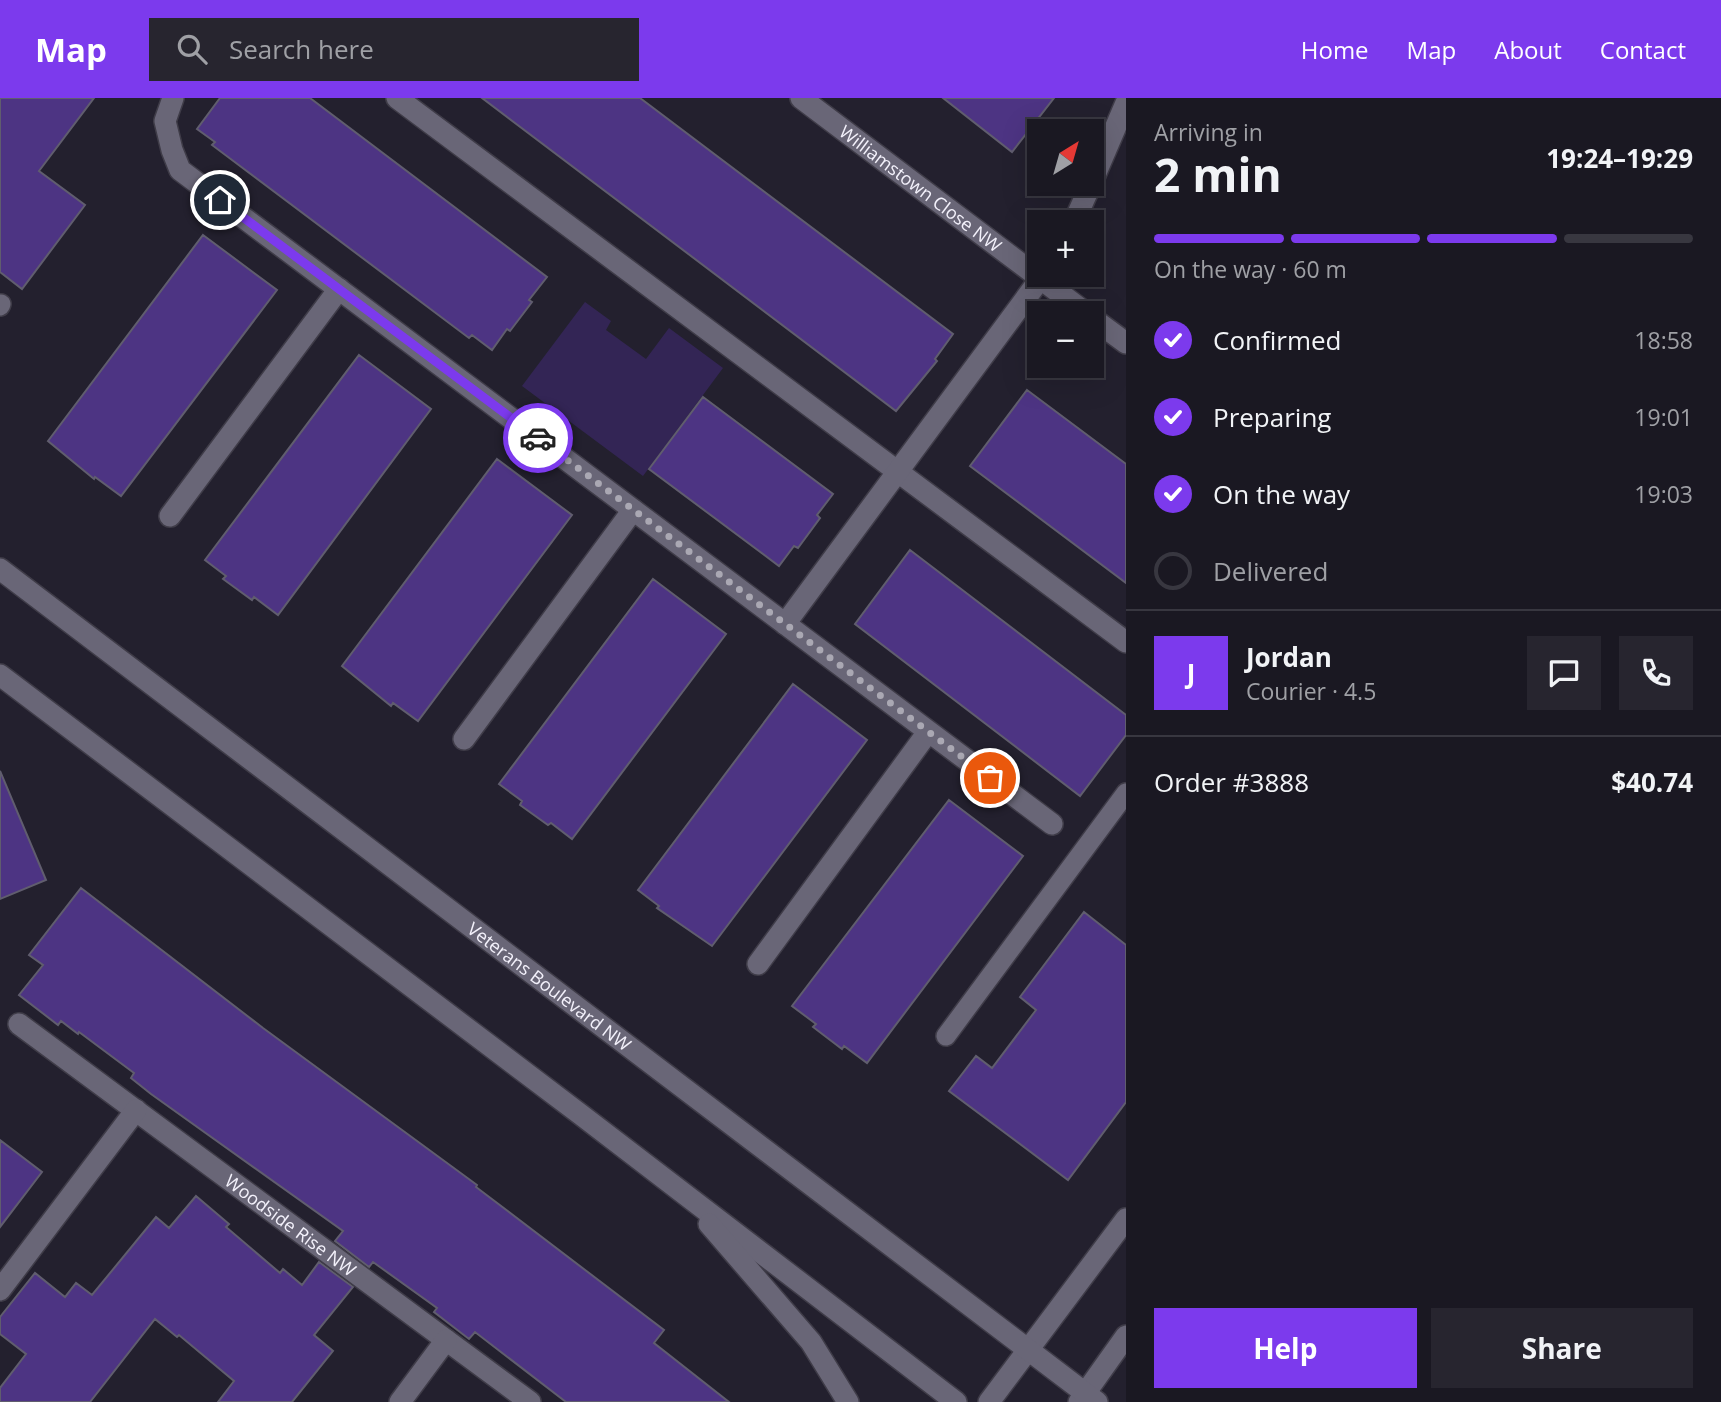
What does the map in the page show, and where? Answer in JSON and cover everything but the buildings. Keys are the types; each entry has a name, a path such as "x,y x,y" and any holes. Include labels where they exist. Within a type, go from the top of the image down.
{"street":[{"path":"173,98 165,121 180,170 1052,824"},
{"path":"397,98 1126,642"},
{"name":"Williamstown Close NW","path":"802,98 1027,266"},
{"path":"1104,153 1126,103"},
{"path":"785,624 1033,287"},
{"name":"Williamstown Close NW","path":"1054,287 1071,301"},
{"path":"170,516 340,289"},
{"path":"1104,326 1126,343"},
{"path":"464,739 634,510"},
{"name":"Veterans Boulevard NW","path":"0,569 1028,1350 1087,1399"},
{"path":"0,675 956,1402"},
{"path":"758,964 928,732"},
{"name":"Woodside Rise NW","path":"19,1024 530,1402"},
{"path":"0,1290 136,1110"},
{"path":"680,1191 811,1342 848,1402"},
{"path":"989,1402 1126,1219"},
{"path":"1087,1399 1126,1336"},
{"path":"400,1402 446,1340"}],"lane":[{"path":"946,1036 1126,793"}],"shaded area":[{"path":"585,302 611,321 606,330 646,359 669,328 723,368 643,476 522,386"}],"way so far":[{"path":"538,438 990,778"}],"route":[{"path":"220,200 538,438"}]}
